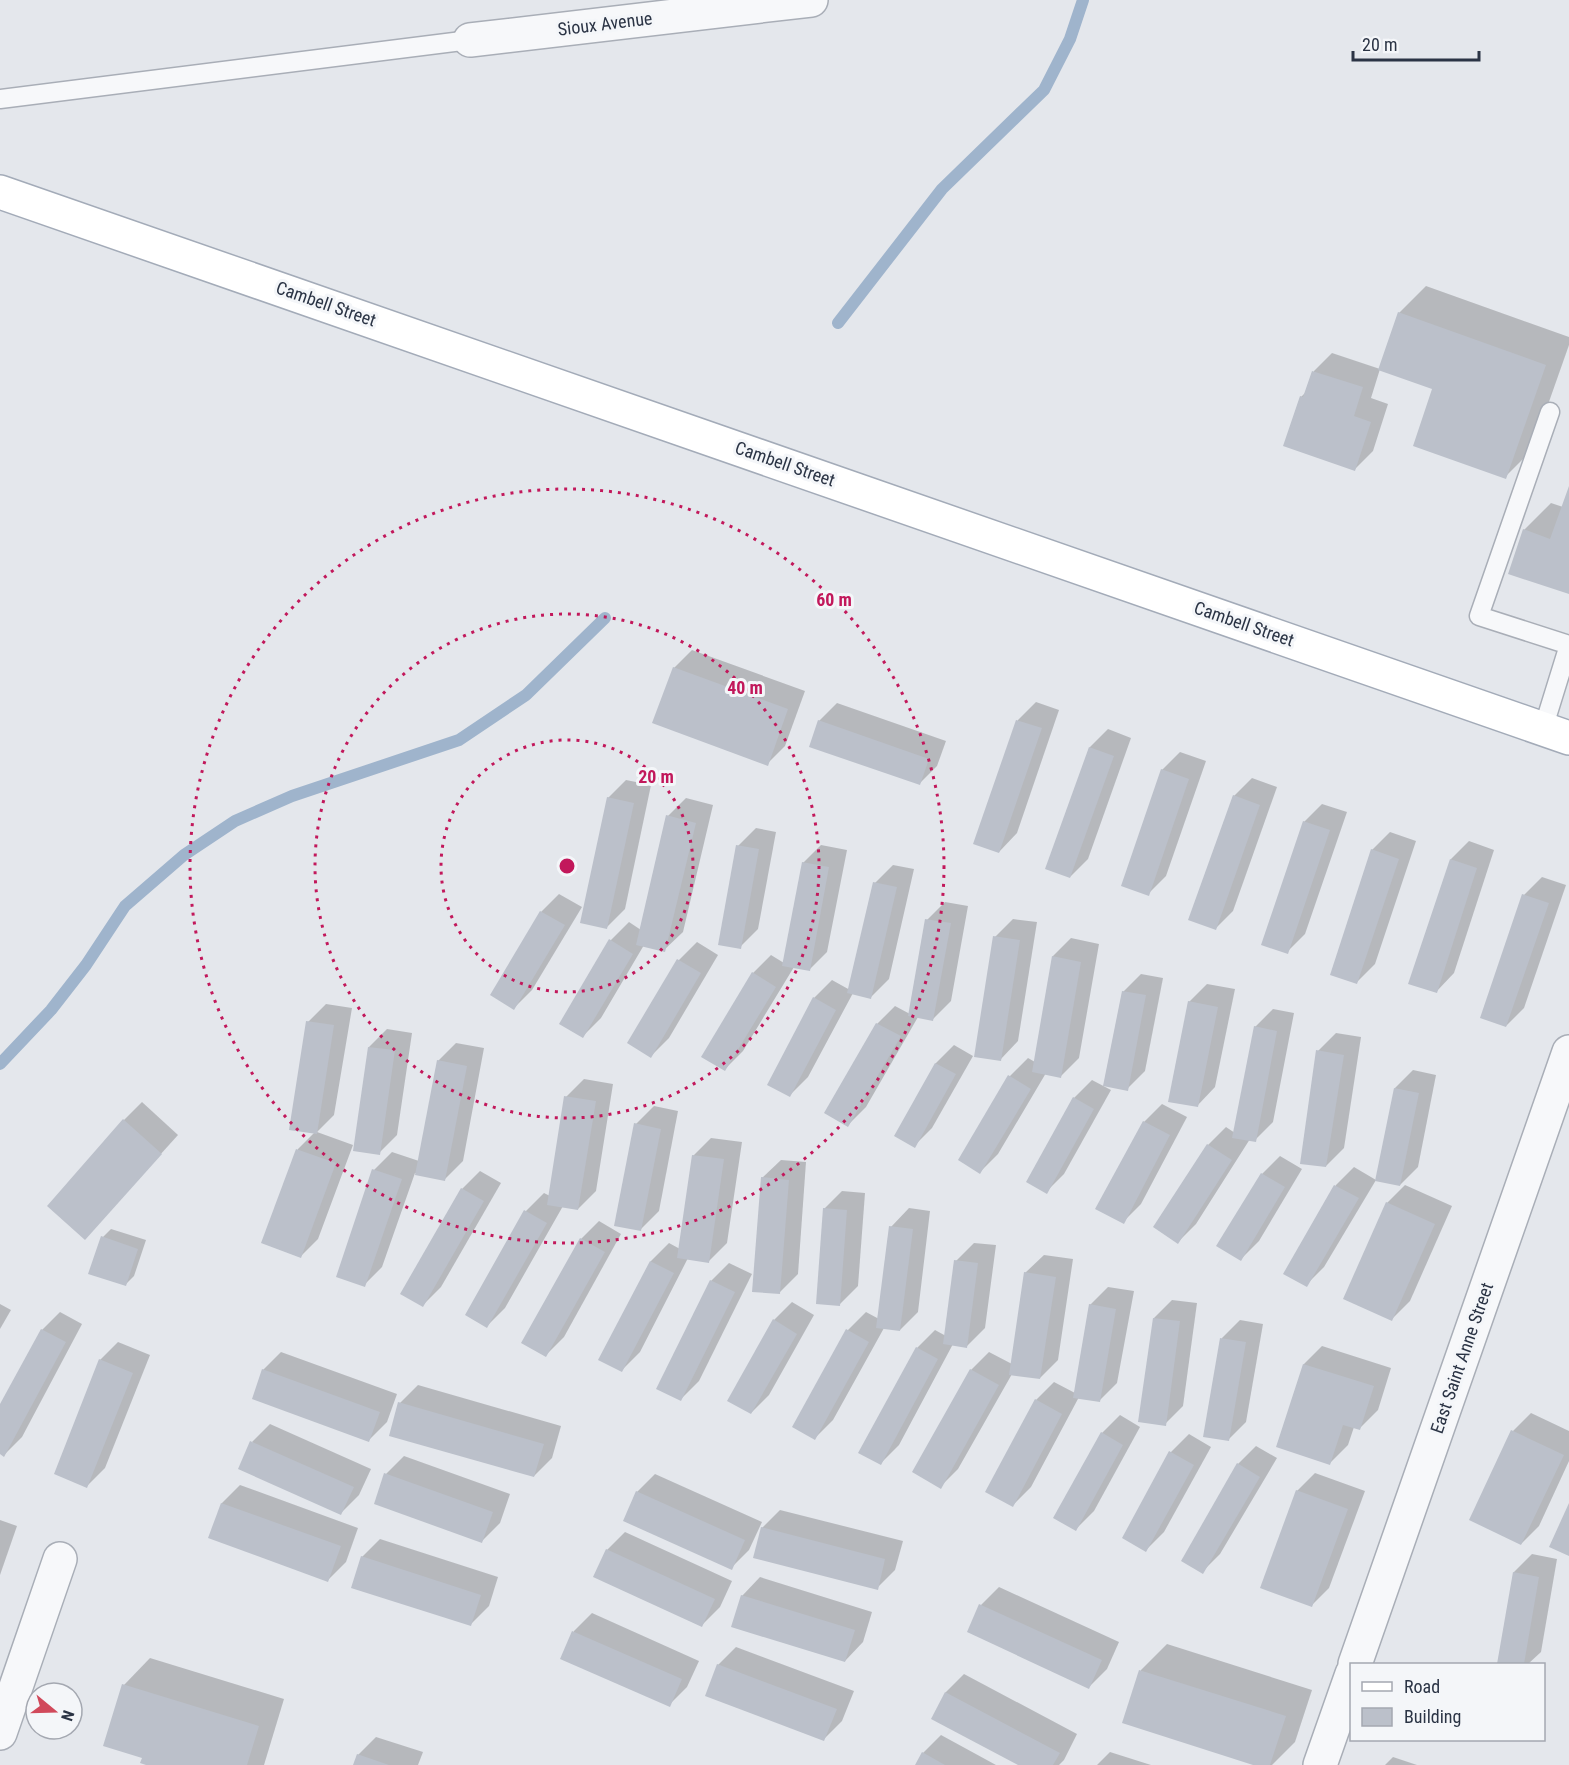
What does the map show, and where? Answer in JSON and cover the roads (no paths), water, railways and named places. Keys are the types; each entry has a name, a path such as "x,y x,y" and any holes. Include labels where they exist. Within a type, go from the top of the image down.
{"main road":[{"name":"Cambell Street","path":"0,192 1556,733"}],"street":[{"name":"Sioux Avenue","path":"470,40 811,0"},
{"name":"East Saint Anne Street","path":"1356,1663 1569,1053"},
{"path":"0,1733 60,1559"},
{"path":"1320,1765 1350,1680"}],"lane":[{"path":"0,99 470,40"},
{"path":"1550,412 1479,616 1569,645 1556,733"}],"waterway":[{"path":"838,323 942,189 1044,90 1070,39 1083,0"},
{"path":"0,1064 51,1010 86,965 125,906 184,855 235,821 292,796 459,740 526,695 605,618"}]}
